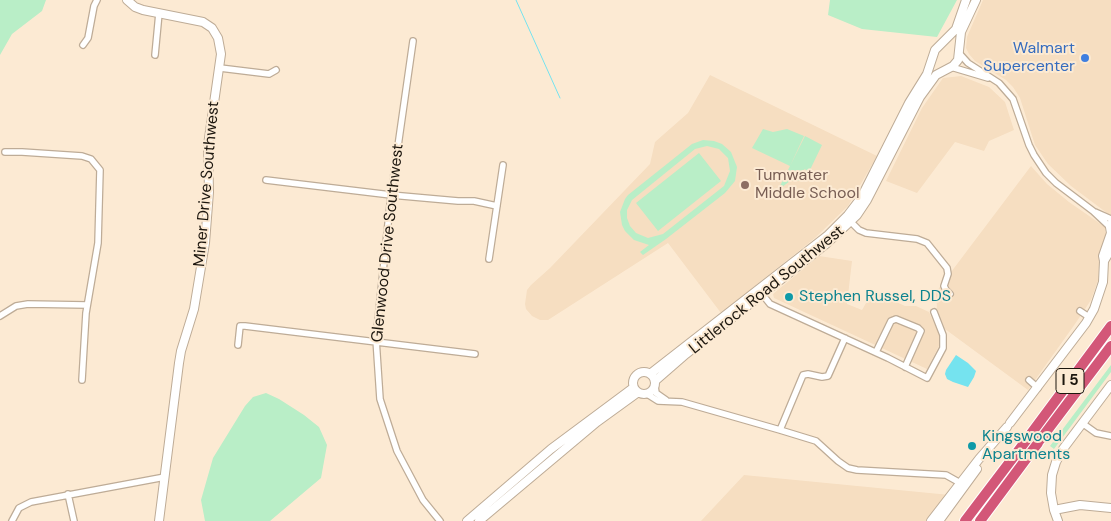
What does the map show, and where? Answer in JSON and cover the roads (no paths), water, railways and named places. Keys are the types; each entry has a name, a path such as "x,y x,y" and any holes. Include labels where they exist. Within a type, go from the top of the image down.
{"highway":[{"name":"I 5","path":"965,521 1111,326"},
{"name":"I 5","path":"980,521 1111,346"}],"main road":[{"name":"Miner Drive Southwest","path":"127,0 138,9 203,22 212,28 218,38 221,54 208,145 209,192 204,243 194,309 179,363 159,521"},
{"name":"Littlerock Road Southwest","path":"653,380 827,236 848,216 861,198 909,103 927,74 934,53 940,44 956,29 966,0"},
{"name":"Littlerock Road Southwest","path":"653,380 828,242 850,222 867,200 920,96 936,75 956,63 961,32 976,0"},
{"path":"940,44 951,43 959,52"},
{"path":"934,53 935,61 938,64 945,68 950,67"},
{"path":"1010,423 1038,388 1089,317 1100,293 1103,256 1111,230"},
{"path":"1104,262 1111,249"},
{"name":"Littlerock Road Southwest","path":"635,390 632,380 636,374 643,372 653,380"},
{"name":"Littlerock Road Southwest","path":"647,394 653,390 653,380"},
{"path":"1058,521 1054,510 1051,484 1055,465 1063,449 1111,385"},
{"name":"Littlerock Road Southwest","path":"467,521 550,450 635,390"},
{"name":"Littlerock Road Southwest","path":"479,521 635,390"},
{"path":"635,390 647,394"},
{"path":"931,521 1007,427 962,484 939,521"},
{"path":"1054,510 1080,505 1111,508"}],"street":[{"path":"83,44 88,38 94,6 97,0"},
{"path":"155,55 159,13"},
{"name":"Glenwood Drive Southwest","path":"413,41 391,195 377,342 380,399 397,451 423,500 440,521"},
{"path":"959,52 968,63 999,83 1013,99 1029,145 1046,173 1093,211 1111,230"},
{"path":"950,67 990,78"},
{"path":"220,68 269,74 276,70"},
{"path":"5,152 82,156 91,159 100,170 98,243 87,305 82,380"},
{"path":"489,259 503,165"},
{"path":"266,180 497,206"},
{"path":"1093,211 1111,219"},
{"path":"850,222 866,233 917,239 927,243 947,268 948,274 944,286 950,294"},
{"path":"762,294 770,304 876,352 927,378 943,348 943,335 934,312"},
{"path":"0,316 16,306 28,304 87,305"},
{"path":"1080,311 1089,317"},
{"path":"876,352 891,321 896,319 918,328 921,331 905,367"},
{"path":"238,345 240,326 475,354"},
{"path":"780,430 803,375 828,376 845,338"},
{"path":"653,380 656,393 668,400"},
{"path":"1029,380 1038,388"},
{"path":"647,394 658,401 682,402 818,442 848,468 878,472 946,475 962,484"},
{"path":"1082,424 1096,433 1111,436"},
{"path":"12,521 16,512 23,505 31,502 165,477"},
{"path":"68,494 74,521"}],"water":[{"path":"956,355 976,371 968,387 947,379 945,374"}],"waterway":[{"path":"516,0 560,98"}],"place":[{"name":"Walmart Supercenter","path":"1085,58"},
{"name":"Tumwater Middle School","path":"745,185"},
{"name":"Stephen Russel, DDS","path":"789,297"},
{"name":"Kingswood Apartments","path":"972,446"}]}
